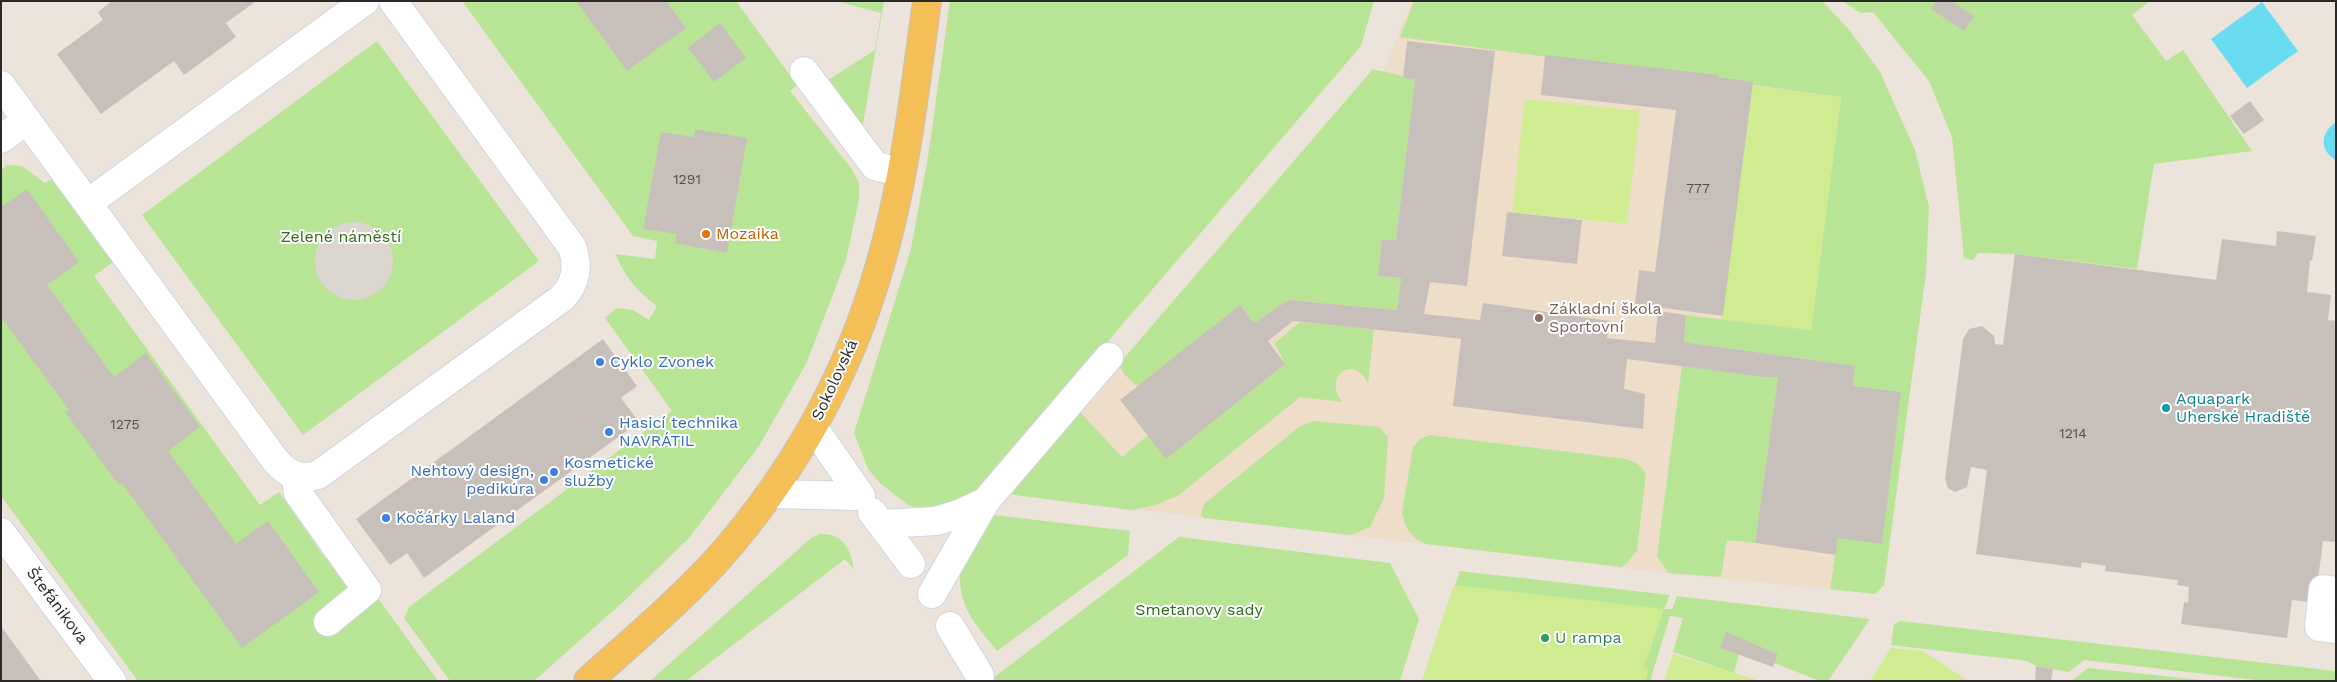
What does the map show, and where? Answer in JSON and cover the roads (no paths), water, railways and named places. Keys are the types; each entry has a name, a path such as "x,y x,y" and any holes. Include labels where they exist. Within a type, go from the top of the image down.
{"main road":[{"name":"Sokolovská","path":"588,681 696,582 739,534 770,494 813,427 843,367 870,298 888,235 888,169 927,1"}],"street":[{"path":"88,203 366,1"},
{"path":"1,85 275,460 284,470 296,477 306,478 318,474 562,298 568,292 575,278 575,260 572,247 393,1"},
{"path":"804,71 888,169"},
{"path":"1,139 27,120"},
{"path":"932,594 985,502 1109,357"},
{"path":"813,427 911,564"},
{"path":"296,477 298,493 367,590 328,622"},
{"path":"770,494 861,496"},
{"path":"881,524 936,521 959,514 985,502"},
{"name":"Štefánikova","path":"1,532 112,681"},
{"path":"2336,591 2323,589 2319,627 2336,629"},
{"path":"950,626 980,676"}],"water":[{"path":"2262,2 2298,51 2247,88 2211,39"},
{"path":"2336,122 2336,160 2330,156 2324,146 2324,136"}],"place":[{"name":"Mozaika","path":"706,234"},
{"name":"Základní škola Sportovní","path":"1539,318"},
{"name":"Cyklo Zvonek","path":"600,362"},
{"name":"Aquapark Uherské Hradiště","path":"2166,408"},
{"name":"Hasicí technika NAVRÁTIL","path":"609,432"},
{"name":"Kosmetické služby","path":"554,472"},
{"name":"Nehtový design, pedikúra","path":"544,480"},
{"name":"Kočárky Laland","path":"386,518"},
{"name":"U rampa","path":"1545,638"}],"park label":[{"name":"Zelené náměstí","path":"341,237"},
{"name":"Smetanovy sady","path":"1199,610"}]}
